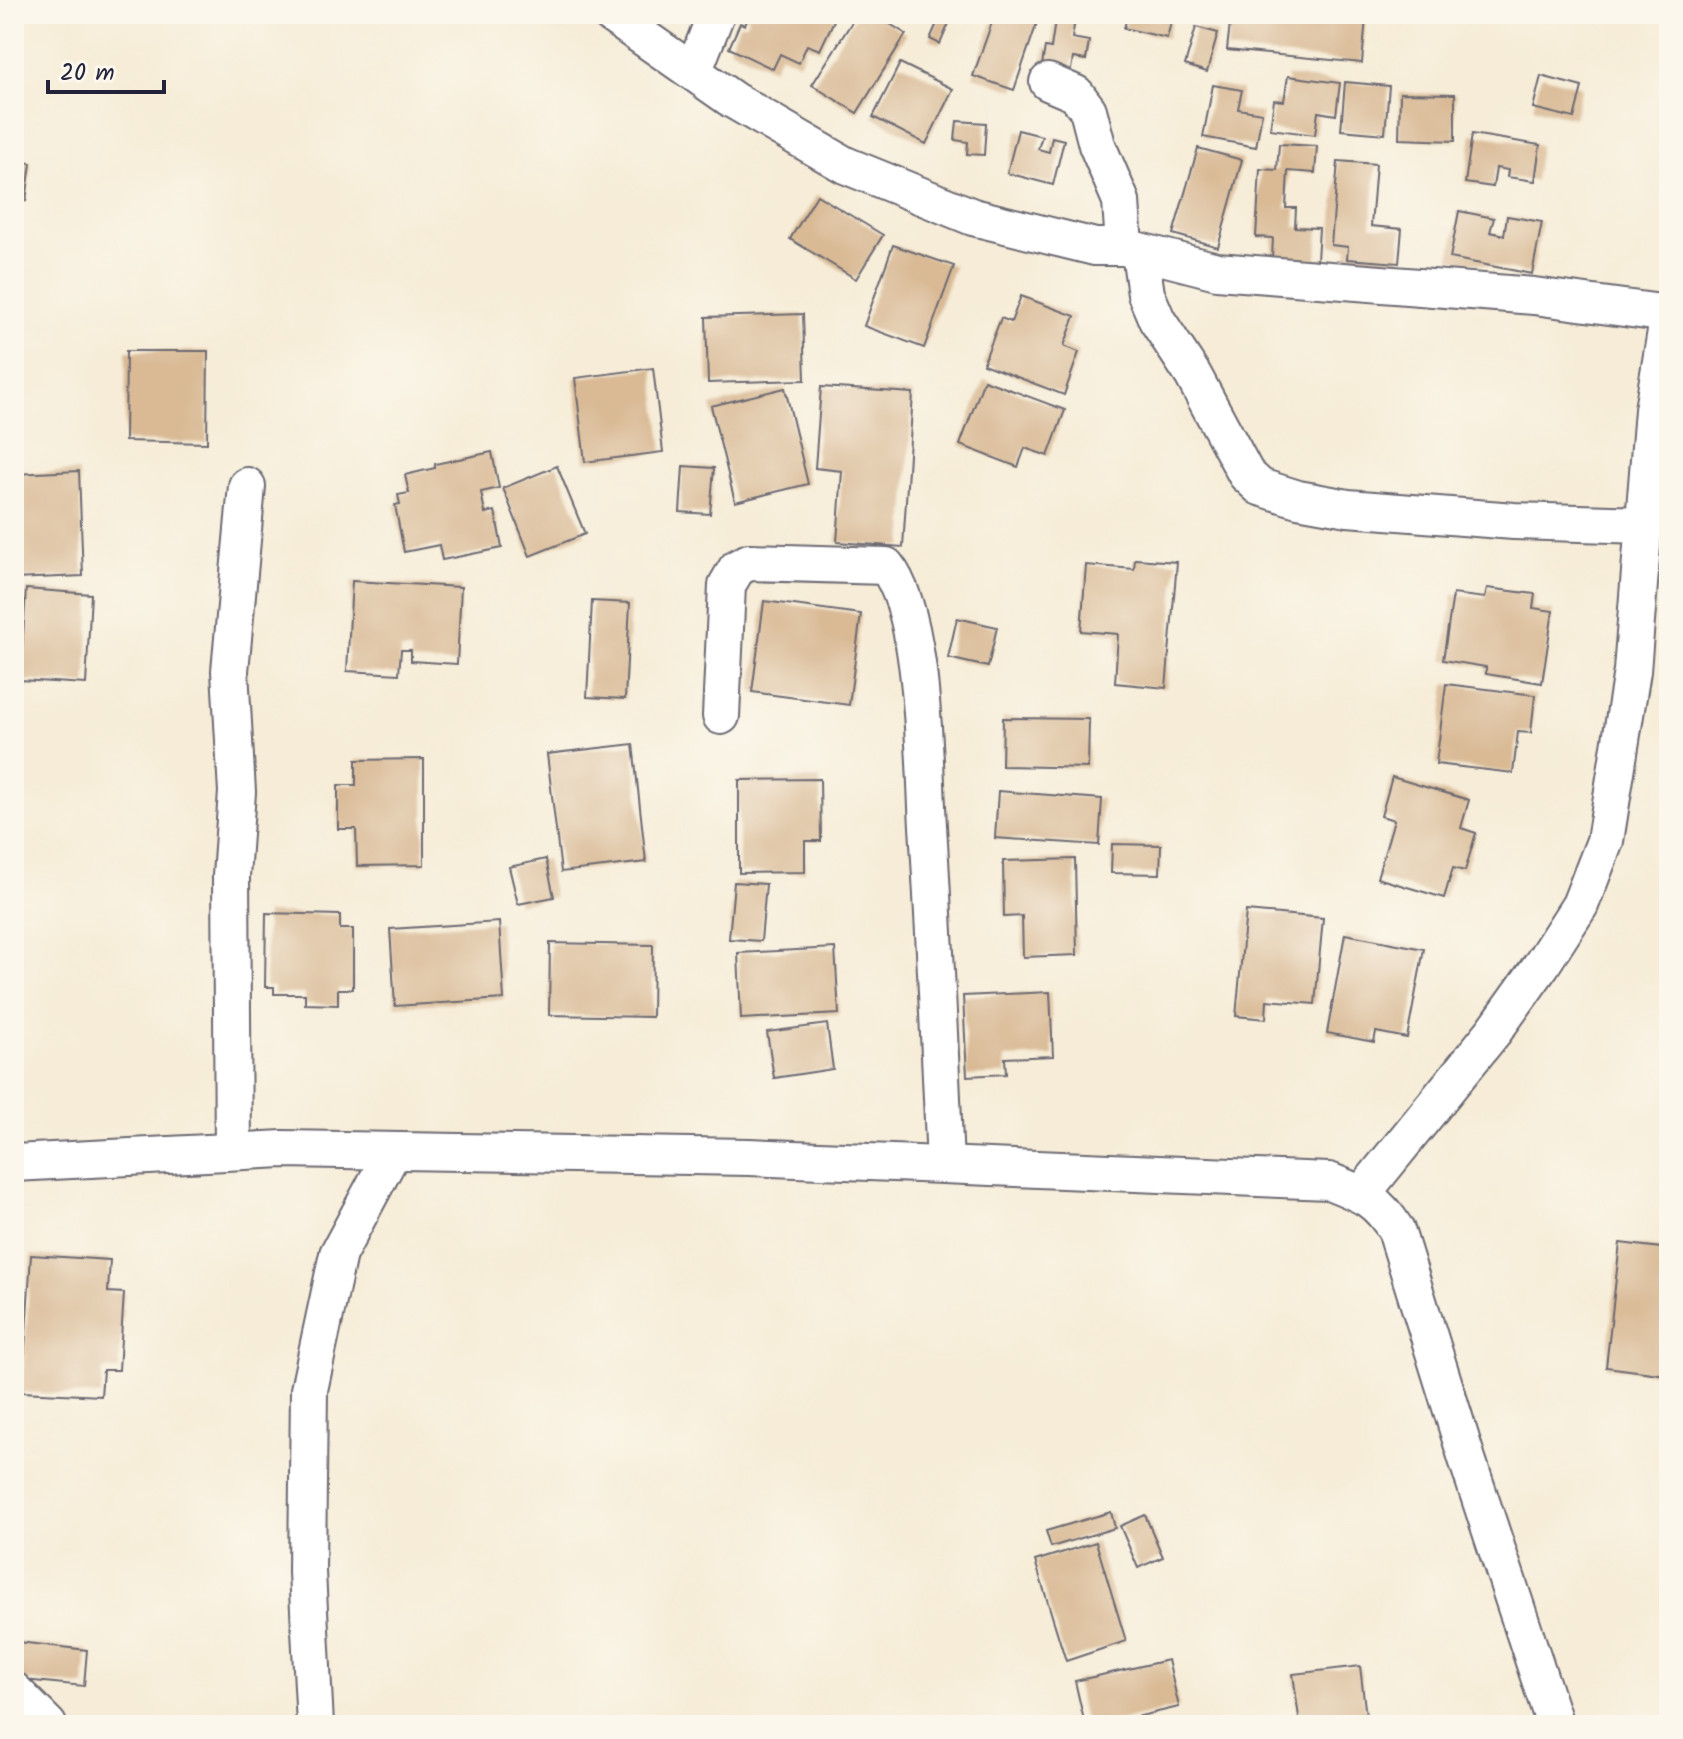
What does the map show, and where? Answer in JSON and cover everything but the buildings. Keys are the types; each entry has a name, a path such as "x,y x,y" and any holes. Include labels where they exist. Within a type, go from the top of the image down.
{"street":[{"path":"610,14 733,100 845,165 973,217 1095,247 1132,250 1217,271 1534,296 1669,313 1661,415 1644,525 1620,763 1605,841 1580,905 1494,1031 1362,1194"},
{"path":"694,70 716,14"},
{"path":"1048,82 1076,94 1088,110 1097,145 1121,201 1132,250 1157,320 1193,375 1246,474 1260,487 1298,499 1348,508 1514,521 1644,525"},
{"path":"233,1151 231,933 237,792 230,671 247,486"},
{"path":"721,716 727,585 737,568 749,562 886,566 897,578 915,653 937,965 945,1165"},
{"path":"14,1163 233,1151 749,1157 1329,1181 1362,1194 1381,1207 1396,1230 1467,1459 1555,1725"},
{"path":"315,1725 307,1572 309,1390 338,1254 392,1153"},
{"path":"14,1691 48,1725"}]}
